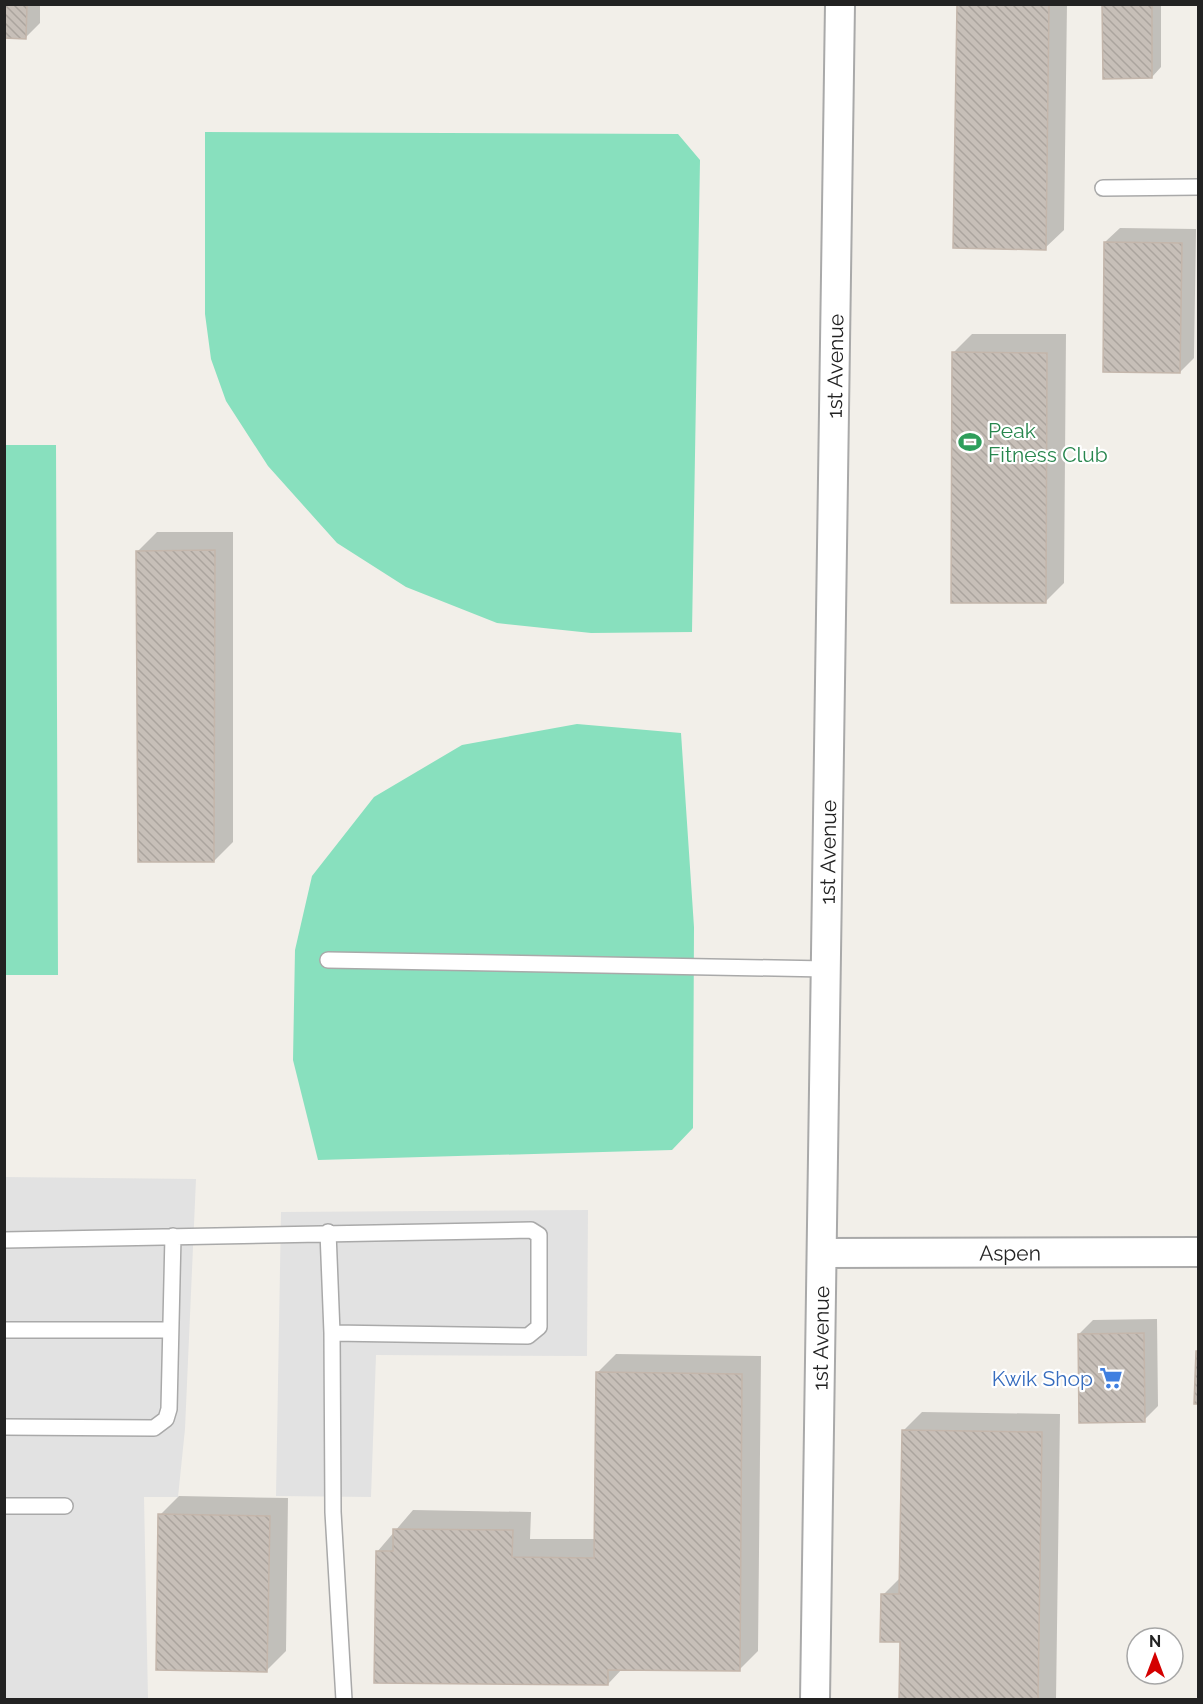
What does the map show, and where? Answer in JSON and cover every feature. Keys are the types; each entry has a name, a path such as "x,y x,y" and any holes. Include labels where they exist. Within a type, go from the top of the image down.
{"street":[{"name":"1st Avenue","path":"815,1700 840,4"},
{"name":"Aspen","path":"822,1253 1198,1252"}],"lane":[{"path":"1103,188 1198,187"},
{"path":"328,960 826,969"},
{"path":"4,1240 328,1232 531,1230 539,1235 539,1328 528,1336 332,1333"},
{"path":"328,1232 332,1333 333,1512 344,1700"},
{"path":"4,1427 153,1428 165,1419 169,1409 172,1236"},
{"path":"4,1330 170,1330"},
{"path":"4,1506 65,1506"}],"green space":[{"path":"205,132 678,134 700,160 692,632 591,633 497,623 406,587 337,543 268,466 226,401 211,359 205,314"},
{"path":"5,445 56,445 58,975 5,975"},
{"path":"577,724 681,733 694,927 693,1128 672,1150 318,1160 293,1060 295,950 312,876 374,797 462,745"}],"shaded area":[{"path":"5,1177 196,1179 185,1429 178,1497 144,1497 148,1699 5,1700"},
{"path":"588,1210 587,1356 376,1355 371,1497 276,1496 281,1212"}],"building":[{"path":"4,4 27,4 26,39 4,38"},
{"path":"957,4 1049,4 1046,250 953,248"},
{"path":"1102,4 1152,4 1152,78 1103,79"},
{"path":"1104,242 1182,243 1180,373 1103,372"},
{"path":"952,352 1047,353 1046,603 951,603"},
{"path":"215,550 214,862 138,862 136,551"},
{"name":"Kwik Shop","path":"1144,1333 1145,1422 1079,1423 1078,1334"},
{"path":"1196,1351 1198,1351 1198,1404 1194,1404"},
{"path":"596,1372 742,1374 740,1671 608,1670 608,1685 374,1683 376,1551 393,1551 393,1529 513,1530 512,1557 594,1558"},
{"path":"902,1430 1042,1432 1038,1700 899,1700 900,1642 880,1642 881,1594 899,1594"},
{"path":"158,1514 270,1516 267,1672 156,1670"}],"place":[{"name":"Peak Fitness Club","path":"970,442"},
{"name":"Kwik Shop","path":"1111,1378"}]}
